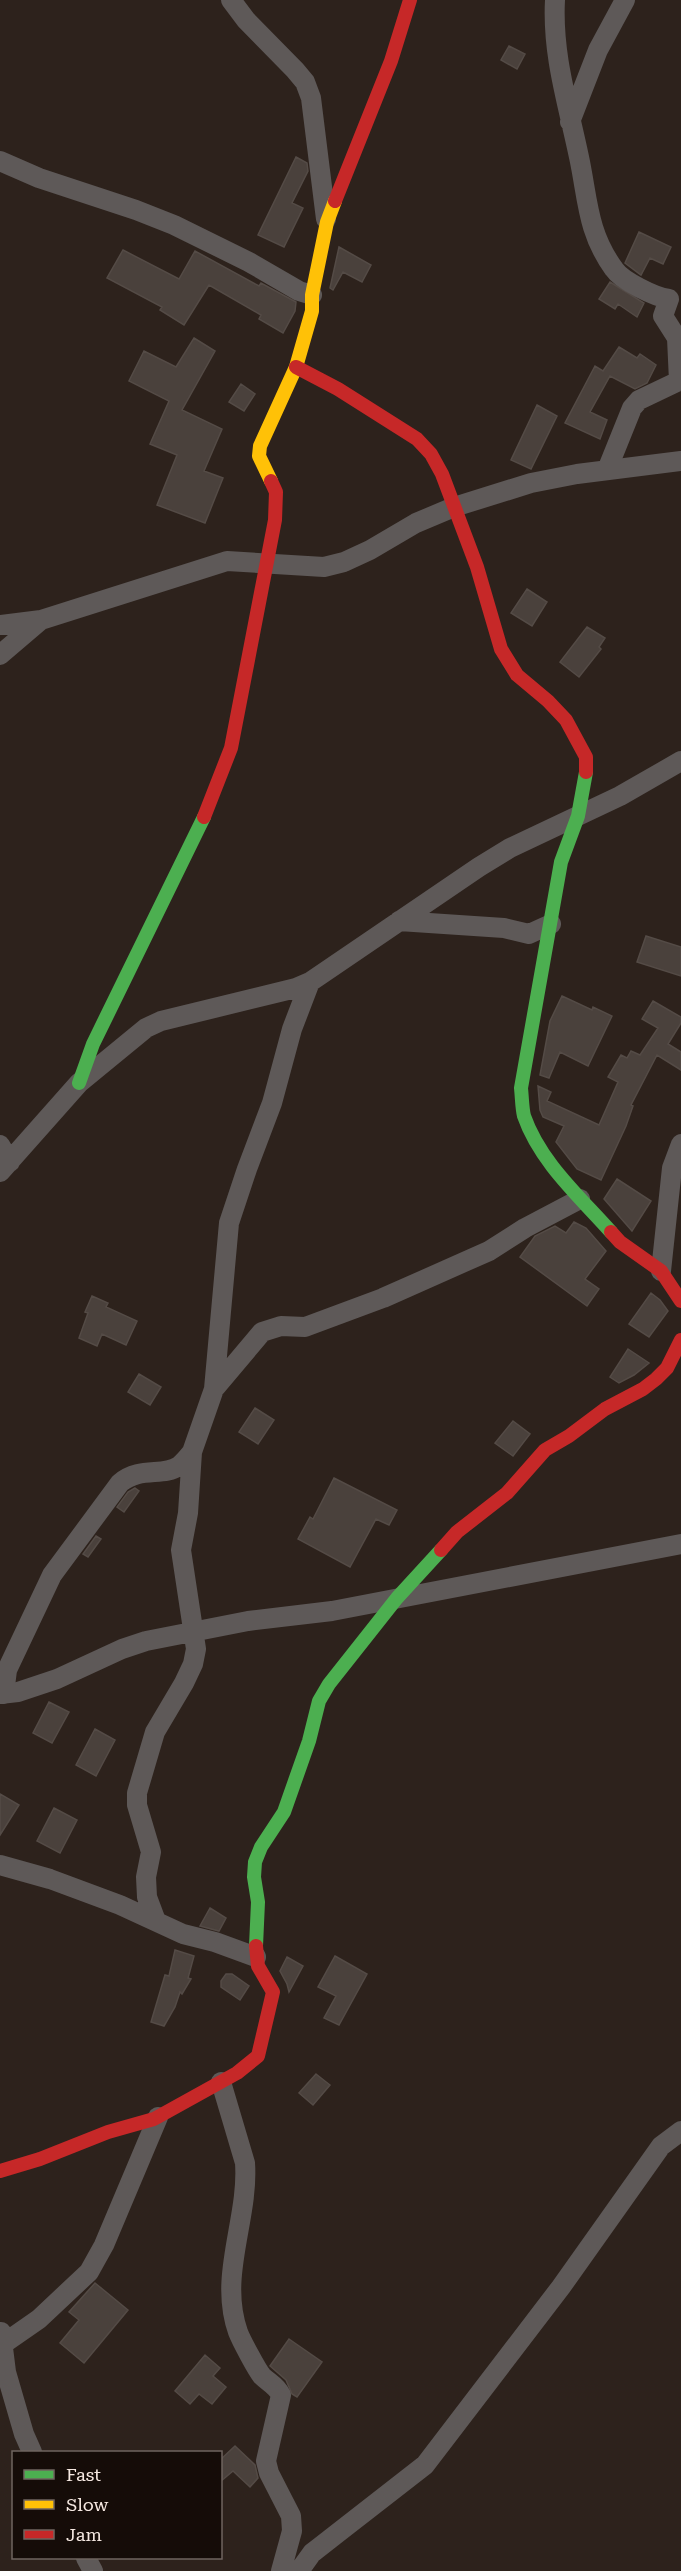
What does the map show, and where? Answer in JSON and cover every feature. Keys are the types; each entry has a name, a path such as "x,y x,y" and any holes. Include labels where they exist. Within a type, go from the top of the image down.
{"street":[{"path":"231,0 246,20 305,82 311,98 327,222"},
{"path":"79,1083 93,1044 213,798 235,734 268,562 276,492 259,456 260,446 296,367 312,310 312,295 327,222 391,61 410,0"},
{"path":"555,0 556,49 579,158 588,218 608,260 623,279 658,297 669,299 663,316 677,338 680,381 639,400 632,408 607,470"},
{"path":"570,122 598,50 625,0"},
{"path":"0,161 39,178 174,225 249,262 299,291 312,295"},
{"path":"296,367 338,389 417,439 430,454 442,474 477,567 501,649 517,675 548,701 566,720 581,745 586,768 578,816 561,862 521,1088 522,1104 524,1115 540,1148 580,1199 620,1242 661,1271 681,1301"},
{"path":"0,625 41,620 226,561 324,567 344,562 370,550 416,523 454,507 531,483 607,470 681,461"},
{"path":"0,655 41,620"},
{"path":"5,1167 79,1083 146,1028 161,1021 296,988 310,982 510,848 620,796 681,761"},
{"path":"399,921 487,926 529,933 551,924"},
{"path":"529,933 546,957"},
{"path":"156,1921 147,1898 146,1877 150,1846 137,1805 137,1793 155,1732 193,1664 196,1649 181,1550 188,1512 192,1452 214,1389 229,1223 272,1103 292,1029 310,982"},
{"path":"0,1144 5,1167"},
{"path":"661,1271 666,1213 679,1155"},
{"path":"214,1389 262,1332 281,1326 304,1327 383,1298 489,1251 525,1228 580,1199"},
{"path":"0,2171 27,2166 106,2133 158,2117 253,2062 261,2048 273,1992 256,1958 258,1902 254,1877 255,1862 261,1847 284,1812 309,1741 319,1701 329,1684 398,1598 457,1532 507,1493 545,1450 569,1436 605,1409 644,1389 656,1379 667,1368 681,1340"},
{"path":"192,1452 178,1466 129,1475 120,1482 52,1575 3,1684 18,1692 57,1680 122,1649 147,1641 249,1621 333,1611 681,1544"},
{"path":"0,1865 50,1879 120,1905 183,1934 215,1942 256,1958"},
{"path":"120,1905 129,1899 146,1877"},
{"path":"221,2082 246,2176 244,2202 232,2265 233,2306 238,2331 261,2375 277,2386 281,2395 266,2461 269,2473 291,2516 292,2531 281,2571"},
{"path":"31,2451 7,2403 2,2337 39,2319 89,2272 104,2246 158,2117"},
{"path":"299,2571 312,2553 425,2465 561,2287 661,2146 681,2131"}],"building":[{"path":"509,46 525,54 517,69 501,60"},
{"path":"296,157 307,163 308,171 292,203 303,208 284,247 258,235"},
{"path":"639,232 671,247 663,264 650,258 641,275 625,263"},
{"path":"339,247 371,265 362,282 343,272 333,290 330,288"},
{"path":"123,250 179,279 195,251 259,286 261,283 296,302 295,311 283,333 259,319 261,315 209,285 184,325 160,310 162,307 107,278"},
{"path":"610,282 644,303 637,317 618,304 615,309 599,299"},
{"path":"194,338 215,351 182,410 222,429 204,471 223,478 205,523 157,505 177,455 150,444 169,401 129,381 144,351 176,367"},
{"path":"619,347 637,358 640,354 656,365 647,383 635,389 610,376 590,412 607,420 600,439 565,423 595,366 603,371"},
{"path":"241,384 255,394 244,411 229,402"},
{"path":"537,405 557,416 531,469 511,460"},
{"path":"527,589 547,602 532,626 511,613"},
{"path":"587,627 605,638 599,647 601,649 579,677 560,662"},
{"path":"646,936 681,947 681,976 637,962"},
{"path":"562,996 592,1010 593,1007 612,1016 588,1066 560,1052 549,1078 540,1075 550,1021"},
{"path":"653,1001 681,1017 681,1023 668,1044 681,1052 681,1070 657,1055 631,1105 633,1106 626,1126 601,1180 577,1169 556,1142 564,1126 543,1117 540,1110 538,1086 551,1092 547,1101 599,1125 618,1082 608,1077 621,1055 627,1058 631,1051 640,1055 658,1028 642,1019"},
{"path":"617,1179 651,1201 632,1231 604,1199"},
{"path":"574,1222 586,1228 606,1251 585,1279 599,1289 587,1306 520,1257 535,1236 555,1226 566,1233"},
{"path":"651,1293 668,1311 649,1337 629,1324"},
{"path":"92,1296 108,1303 106,1307 137,1321 126,1345 102,1334 97,1346 79,1338 88,1313 85,1312"},
{"path":"628,1349 649,1363 619,1383 610,1377"},
{"path":"139,1374 161,1387 150,1405 128,1392"},
{"path":"255,1408 274,1420 258,1444 239,1432"},
{"path":"513,1421 530,1434 513,1456 495,1443"},
{"path":"334,1478 397,1510 389,1525 376,1519 350,1567 298,1539 310,1517 313,1519"},
{"path":"135,1488 139,1491 124,1512 117,1507 128,1492"},
{"path":"96,1536 101,1539 88,1557 83,1554"},
{"path":"49,1702 69,1712 52,1743 33,1733"},
{"path":"95,1729 115,1740 96,1776 76,1765"},
{"path":"0,1794 19,1805 0,1835"},
{"path":"54,1808 77,1820 60,1853 37,1841"},
{"path":"210,1908 226,1918 219,1931 200,1926"},
{"path":"175,1950 194,1956 188,1978 191,1979 182,1994 180,1992 175,2007 164,2026 151,2022 165,1975 169,1976"},
{"path":"335,1956 367,1974 339,2025 324,2018 336,1996 318,1987"},
{"path":"287,1957 303,1966 289,1992 280,1971"},
{"path":"226,1974 232,1974 249,1986 240,2000 221,1987 221,1981"},
{"path":"316,2074 330,2085 313,2105 299,2093"},
{"path":"95,2283 128,2310 84,2363 60,2343 79,2320 69,2312"},
{"path":"289,2339 322,2362 297,2397 292,2394 286,2380 270,2366"},
{"path":"205,2355 220,2368 213,2376 226,2387 212,2404 199,2394 190,2404 175,2391"},
{"path":"235,2446 255,2465 258,2478 250,2487 233,2471 222,2480 222,2458"}],"traffic: fast":[{"path":"586,772 578,816 561,862 521,1088 524,1116 540,1149 550,1164 611,1232"},
{"path":"79,1083 93,1044 204,817"},
{"path":"256,1946 258,1902 254,1877 255,1862 261,1847 284,1812 309,1741 319,1701 329,1684 397,1598 441,1550"}],"traffic: slow":[{"path":"271,481 259,456 260,446 296,367 312,311 312,295 327,222 335,201"}],"traffic: jam":[{"path":"335,201 391,61 410,0"},
{"path":"296,367 338,389 417,439 431,454 442,474 477,567 501,649 517,675 548,701 566,720 586,757 586,772"},
{"path":"204,817 231,748 275,520 276,492 271,481"},
{"path":"611,1232 620,1242 661,1271 681,1301"},
{"path":"441,1550 457,1532 507,1493 545,1450 569,1436 605,1409 643,1389 656,1379 667,1368 681,1340"},
{"path":"0,2171 40,2159 108,2132 154,2119 237,2073 258,2056 273,1992 258,1966 256,1946"}]}
